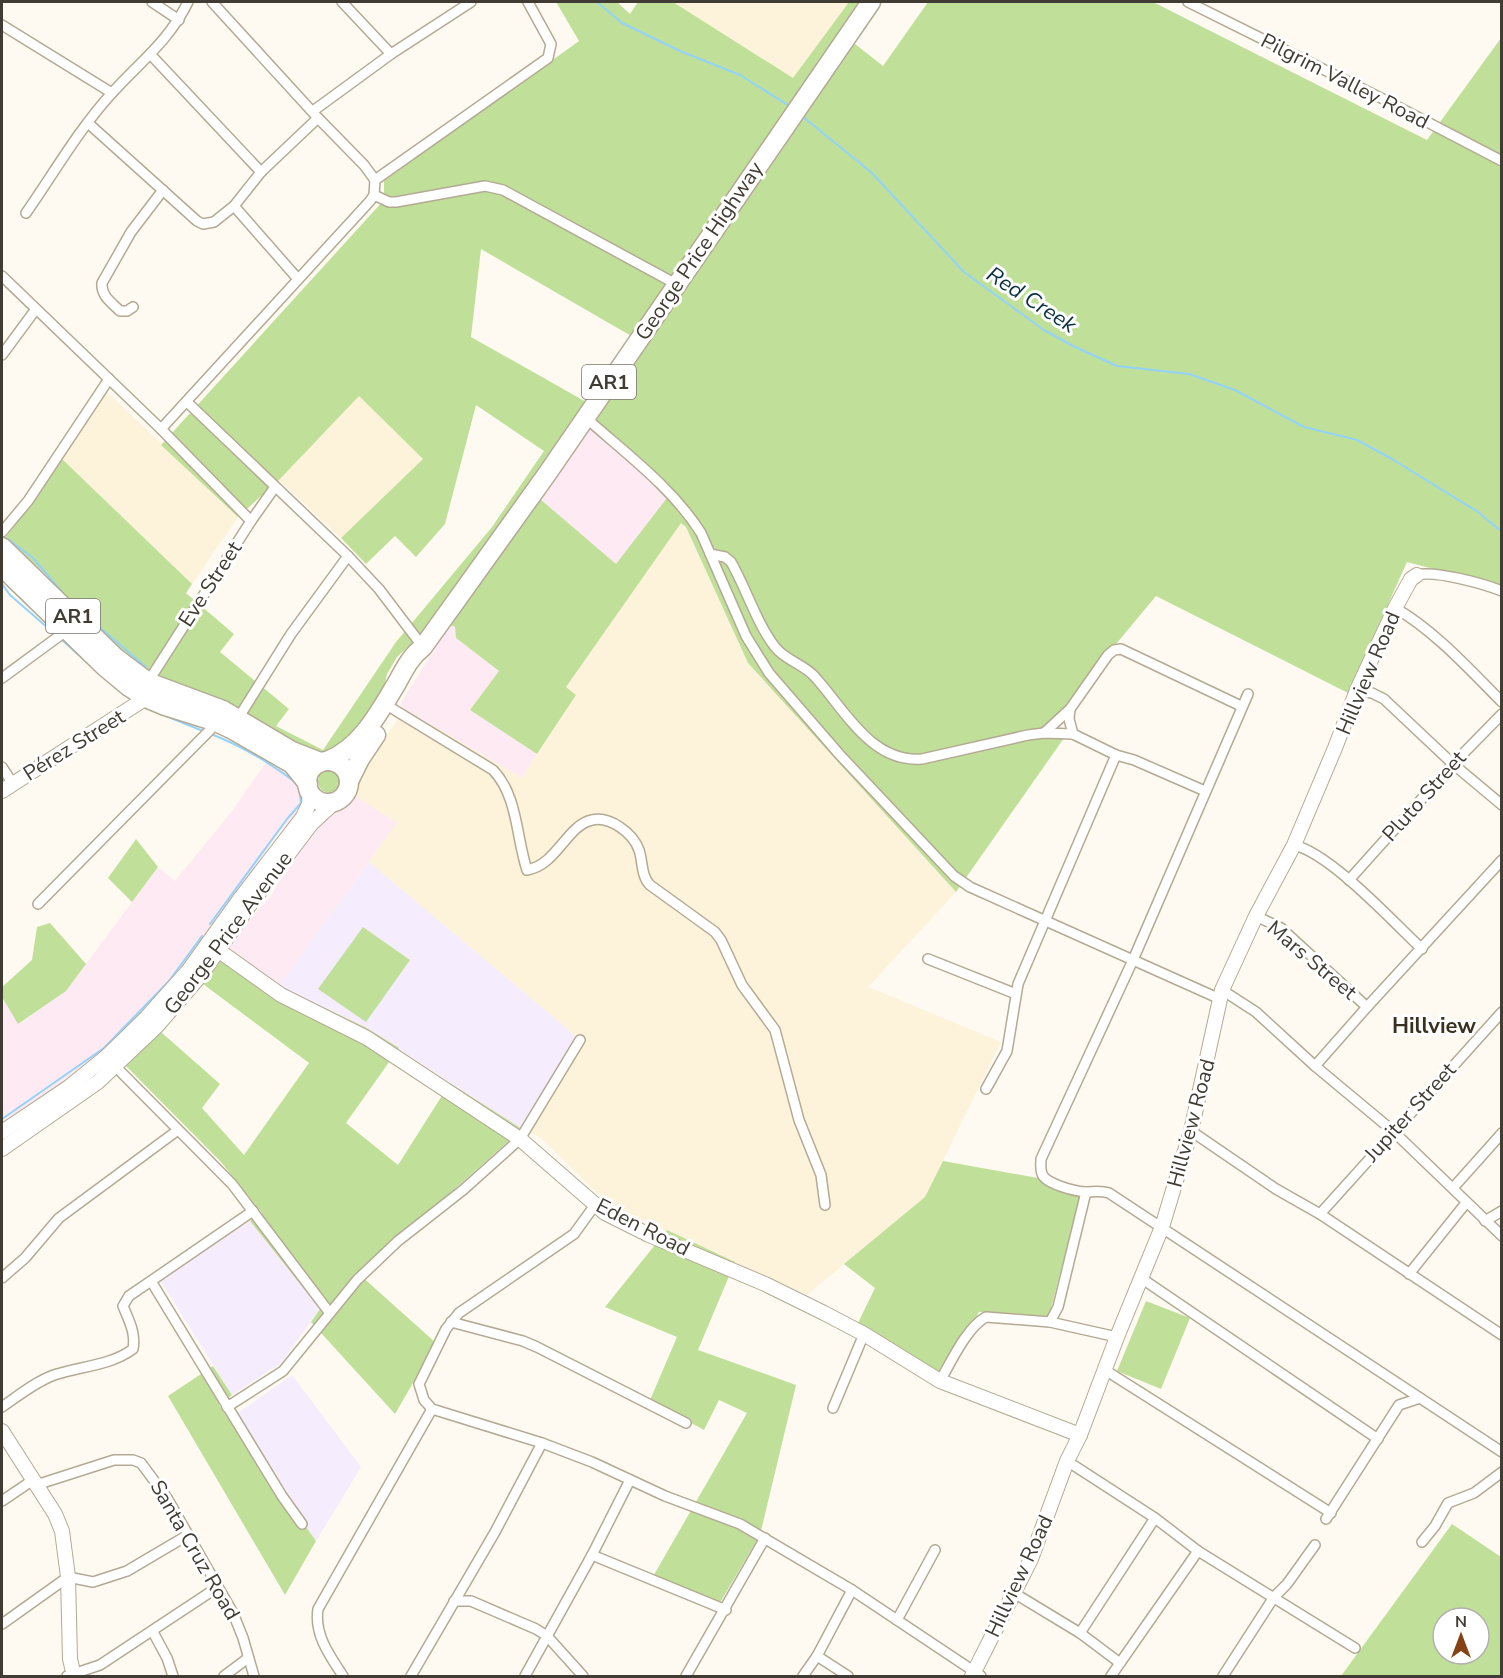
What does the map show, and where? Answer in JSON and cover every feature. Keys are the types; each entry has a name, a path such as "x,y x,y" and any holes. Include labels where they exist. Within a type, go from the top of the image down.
{"highway":[{"name":"George Price Highway","path":"324,762 338,757 356,744 413,655 423,647 547,474 871,2"},
{"name":"AR1","path":"2,547 147,690 223,710 239,717 292,751 324,762"},
{"name":"AR1","path":"2,567 117,678 216,722 286,760 298,770 309,788"},
{"name":"George Price Highway","path":"349,781 360,759 393,709 420,660 423,647"},
{"path":"333,761 345,768 349,781 346,793 336,801 318,800 309,788 312,769 324,762 333,761"}],"street":[{"path":"152,2 179,20"},
{"path":"26,213 88,123 112,93 151,55 179,20 188,2"},
{"path":"162,429 374,195 375,180 364,165 212,2"},
{"path":"342,2 391,54"},
{"path":"88,123 197,221 203,224 214,222 234,206 261,172 316,114 391,54 469,2"},
{"path":"375,180 548,58 551,44 528,2"},
{"name":"Pilgrim Valley Road","path":"1188,2 1502,161"},
{"path":"2,25 112,93"},
{"path":"151,55 261,172"},
{"path":"374,195 389,202 396,202 485,186 494,187 676,284"},
{"path":"134,307 128,311 120,310 105,297 102,283 131,232 163,190"},
{"path":"234,206 298,279"},
{"path":"2,276 162,429 251,521"},
{"path":"2,355 36,309"},
{"path":"2,532 28,501 109,378"},
{"path":"187,402 348,556 379,589 423,647"},
{"path":"585,417 671,494 692,517 755,654 787,695 840,755 954,876 970,887 1044,921 1132,960 1221,994 1256,1012 1315,1066 1393,1131 1502,1236"},
{"name":"Eve Street","path":"147,690 251,521 275,487"},
{"path":"710,554 725,557 731,562 777,649 814,676 867,738 894,756 911,760 922,759 1044,733 1073,734 1116,755 1134,760 1205,791"},
{"path":"239,717 291,634 348,556"},
{"path":"1418,575 1431,573 1502,591"},
{"name":"Hillview Road","path":"975,1675 1031,1559 1067,1461 1080,1435 1162,1227 1191,1131 1206,1071 1221,994 1256,916 1294,845 1357,690 1395,608 1411,579 1418,575"},
{"path":"1395,608 1411,617 1502,702"},
{"path":"3,673 66,631"},
{"path":"1044,733 1070,709 1108,655 1114,650 1121,649 1241,706"},
{"name":"Pérez Street","path":"7,787 147,690"},
{"path":"1357,690 1372,693 1384,699 1453,764 1502,806"},
{"path":"1248,694 1132,960 1041,1159 1042,1175 1056,1185 1086,1192 1094,1190 1109,1193 1502,1452"},
{"path":"393,709 493,770 499,776 509,796 527,870 544,864 569,837 588,821 602,819 621,828 636,844 645,877 650,885 716,932 742,985 775,1030 799,1120 821,1175 825,1205"},
{"path":"1070,709 1069,719 1073,734"},
{"name":"Pluto Street","path":"1349,880 1453,764 1502,714"},
{"path":"38,904 203,738 216,722"},
{"path":"986,1089 1007,1051 1018,984 1116,755"},
{"path":"2,767 7,787"},
{"name":"George Price Avenue","path":"213,947 303,817 309,804 309,788"},
{"name":"George Price Avenue","path":"2,1149 98,1082 110,1062 188,970 213,947 249,906 312,824 336,801"},
{"path":"1294,845 1310,850 1349,880 1422,949"},
{"path":"1315,1066 1502,860"},
{"name":"Mars Street","path":"1256,916 1281,928 1367,1007"},
{"name":"Eden Road","path":"213,947 281,995 368,1038 520,1139 605,1213 649,1235 765,1284 864,1334 940,1381 1080,1435"},
{"path":"928,959 1016,994"},
{"name":"Jupiter Street","path":"1320,1214 1502,1012"},
{"path":"227,1407 283,1371 357,1280 398,1241 463,1190 520,1139 580,1040"},
{"path":"110,1062 232,1184 329,1312"},
{"name":"George Price Avenue","path":"2,1132 110,1062"},
{"path":"2,1278 25,1258 59,1218 178,1130"},
{"path":"1191,1131 1276,1190 1320,1214 1502,1335"},
{"path":"1453,1188 1502,1133"},
{"path":"1050,1322 1058,1307 1086,1192"},
{"path":"1409,1274 1466,1203"},
{"path":"595,1205 574,1234 469,1306 451,1322 419,1384 424,1400 432,1409 542,1443 592,1462 680,1503 740,1524 852,1590 975,1675"},
{"path":"2,1407 39,1382 54,1375 121,1358 133,1350 133,1329 123,1306 129,1296 253,1211"},
{"path":"1485,1221 1502,1211"},
{"path":"1141,1278 1378,1439"},
{"path":"151,1281 282,1496 302,1524"},
{"path":"940,1381 971,1330 978,1321 986,1317 1050,1322 1117,1337"},
{"path":"451,1322 523,1341 537,1347 686,1423"},
{"path":"833,1408 864,1334"},
{"path":"1105,1370 1328,1516 1399,1405 1420,1398"},
{"path":"343,1677 320,1635 317,1626 318,1609 432,1409"},
{"path":"2,1431 59,1522 66,1549 72,1676 100,1665 218,1587"},
{"path":"411,1677 495,1532 542,1443"},
{"name":"Santa Cruz Road","path":"2,1501 35,1482 114,1460 133,1460 141,1463 188,1535 218,1587 238,1625 254,1677"},
{"path":"1067,1461 1155,1518 1198,1551 1355,1648"},
{"path":"1422,1542 1435,1526 1448,1503 1474,1493 1502,1472"},
{"path":"525,1677 630,1480"},
{"path":"1080,1632 1155,1518"},
{"path":"2,1624 68,1577 93,1582 126,1570 188,1535"},
{"path":"686,1677 765,1538"},
{"path":"1222,1677 1274,1597 1287,1584 1315,1545"},
{"path":"897,1620 934,1550"},
{"path":"1111,1677 1198,1551"},
{"path":"592,1555 726,1610"},
{"path":"803,1677 817,1656 852,1590"},
{"path":"1014,1593 1080,1632 1120,1663"},
{"path":"454,1601 471,1601 536,1629 547,1636 583,1677"},
{"path":"153,1632 167,1658 173,1677"},
{"path":"817,1656 848,1677"},
{"path":"224,1677 248,1658"}],"shaded area":[{"path":"673,2 849,2 793,78"},
{"path":"106,391 238,517 192,584 61,458"},
{"path":"359,396 423,459 341,538 279,480"},
{"path":"590,423 670,494 616,565 540,499"},
{"path":"680,522 686,527 748,663 956,892 868,987 1001,1042 925,1197 807,1295 609,1205 540,1137 522,1129 578,1038 369,862 397,823 356,796 363,770 396,722 401,707 522,778 576,695 566,687"},
{"path":"450,625 455,627 456,638 499,671 470,710 537,754 522,778 401,707 402,701"},
{"path":"269,758 295,775 304,790 303,806 295,818 285,825 272,842 176,978 137,1022 76,1074 2,1126 2,997 19,1024 66,991 158,867 175,881 232,811"},
{"path":"356,796 397,823 279,986 226,953 241,930 271,896 286,868 324,820"},
{"path":"369,862 578,1038 522,1129 365,1027 279,986"},
{"path":"250,1221 320,1309 281,1363 232,1395 160,1280"},
{"path":"292,1375 361,1467 316,1541 229,1419"}],"green space":[{"path":"556,2 617,2 630,14 638,2 673,2 793,78 849,2 864,2 633,337 481,249 471,337 588,403 437,619 397,657 387,674 384,688 357,734 328,753 314,754 162,680 134,663 65,599 48,577 4,540 61,458 192,584 186,593 234,634 220,652 289,709 276,726 323,750 396,642 492,527 544,451 476,405 445,524 416,557 395,536 366,564 341,538 423,459 359,396 279,480 238,517 161,445 384,200 384,181 579,41"},
{"path":"928,2 1153,2 1427,140 1501,38 1501,591 1482,582 1407,562 1348,693 1156,596 1042,733 1064,738 956,892 748,663 686,527 681,523 566,687 576,695 537,754 470,710 499,671 456,638 455,627 450,625 540,499 616,564 670,494 590,423 850,40 883,66"},
{"path":"330,769 339,772 342,781 339,790 330,793 321,790 318,781 321,772"},
{"path":"136,839 158,867 132,902 108,878"},
{"path":"50,923 86,964 66,991 18,1024 2,997 2,987 32,960 37,927"},
{"path":"363,927 410,960 366,1022 318,989"},
{"path":"226,953 279,986 365,1027 399,1048 346,1123 398,1165 450,1083 522,1129 359,1274 436,1343 395,1414 311,1322 320,1309 250,1221 262,1213 221,1162 126,1066 161,1032 220,1084 202,1108 244,1155 309,1063 203,984"},
{"path":"943,1161 1038,1178 1081,1193 1049,1316 979,1312 941,1375 856,1327 875,1288 844,1264 925,1197"},
{"path":"667,1230 735,1262 698,1350 796,1385 760,1535 718,1606 651,1580 747,1413 719,1400 704,1430 650,1400 677,1337 605,1307"},
{"path":"1146,1301 1190,1318 1161,1389 1117,1371"},
{"path":"213,1366 232,1395 219,1405 316,1541 285,1595 168,1396"},
{"path":"1452,1524 1501,1557 1501,1676 1341,1676"}],"waterway":[{"name":"Red Creek","path":"597,2 622,23 680,51 740,75 791,107"},
{"name":"Red Creek","path":"802,116 872,173 964,272 1044,330 1117,366 1189,374 1235,390 1304,427 1357,440 1478,512 1502,532"},
{"path":"8,539 33,558 67,598"},
{"path":"2,584 10,595 56,635"},
{"path":"77,608 146,667"},
{"path":"61,639 92,667"},
{"path":"112,685 122,693"},
{"path":"161,714 203,731"},
{"path":"210,924 301,803 299,785 257,756 211,734"},
{"path":"2,1119 104,1048 169,981 202,936"}],"district":[{"name":"Hillview","path":"1434,1025"}]}
